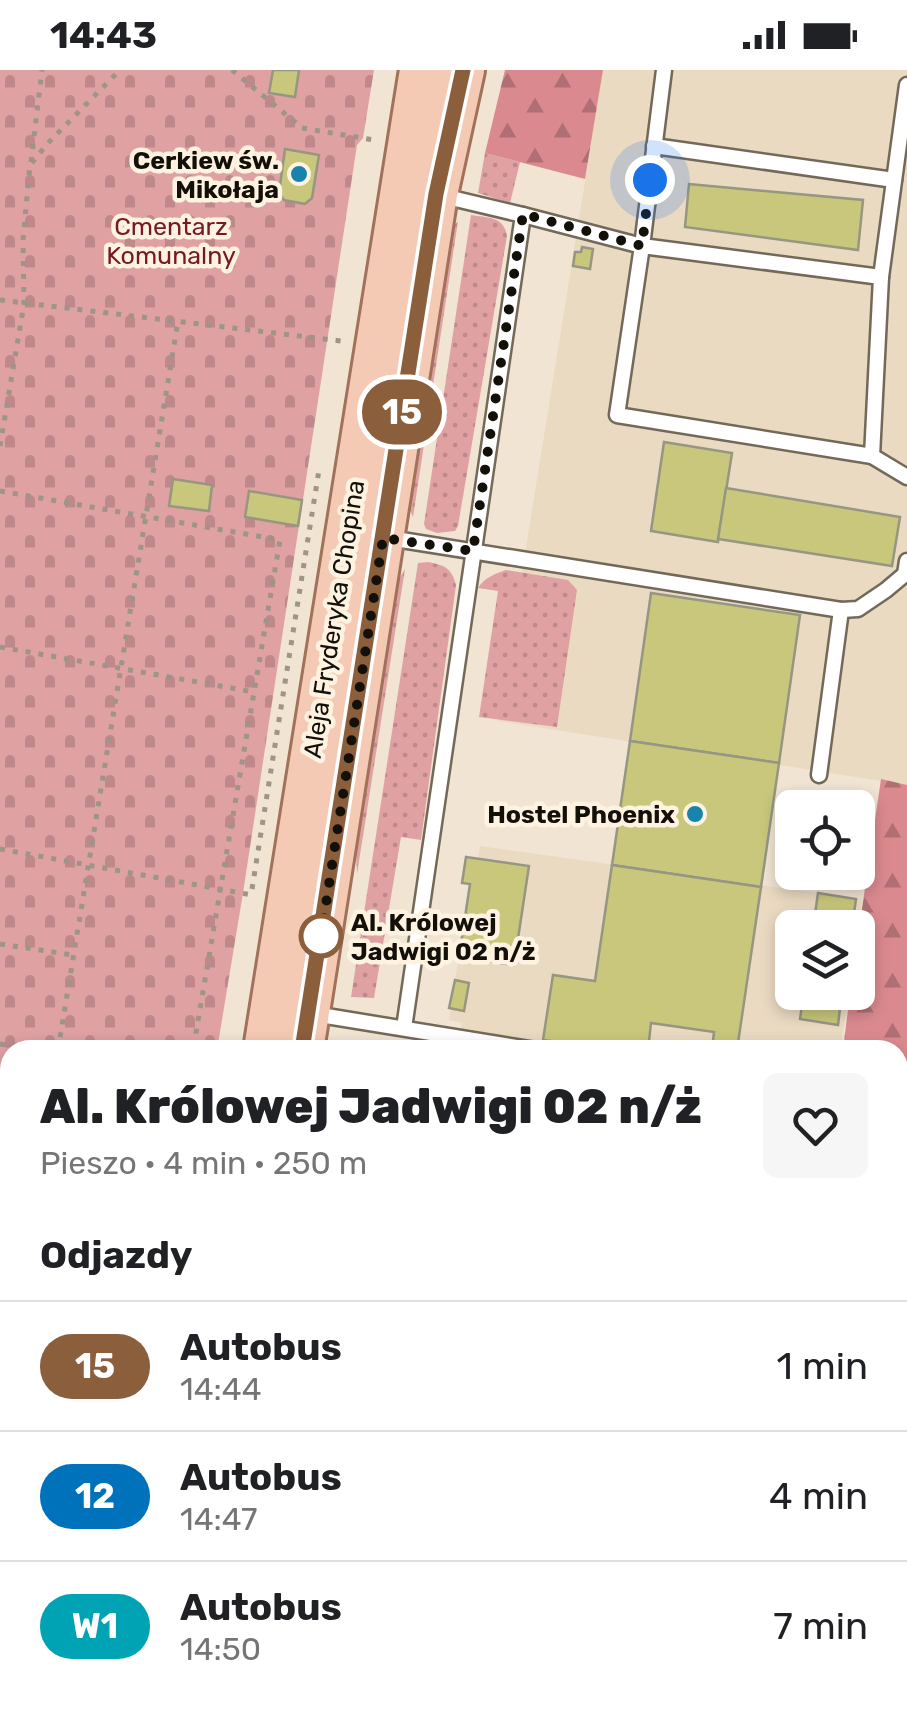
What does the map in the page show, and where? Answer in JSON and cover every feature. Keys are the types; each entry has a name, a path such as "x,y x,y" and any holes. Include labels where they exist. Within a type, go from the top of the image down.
{"main road":[{"name":"Aleja Fryderyka Chopina","path":"267,1040 421,70"},
{"name":"Aleja Fryderyka Chopina","path":"306,1032 436,194 462,70"}],"lane":[{"path":"664,70 617,414 872,456 907,477"},
{"path":"872,456 881,277 907,85"},
{"path":"654,146 894,180"},
{"path":"436,194 642,246 881,277"},
{"path":"404,1028 523,214"},
{"path":"383,538 841,610 858,609 886,590 904,574 907,561"},
{"path":"819,775 841,610"},
{"path":"306,1032 404,1028 475,1040"}],"path":[{"path":"0,446 24,304 23,240 42,70"},
{"path":"30,165 120,70"},
{"path":"232,70 302,128 374,140"},
{"path":"0,300 341,341"},
{"path":"60,1040 178,321"},
{"path":"0,491 280,540 195,1040"},
{"path":"0,647 254,692"},
{"path":"0,849 252,895"},
{"path":"0,944 73,955"}],"shaded area":[{"path":"603,70 907,70 907,785 498,721"},
{"path":"480,846 775,887 775,890 862,899 861,910 775,910 775,1010 846,1010 842,1040 458,1040 462,1023 449,1020 470,885 462,883 466,857 478,858"}],"green space":[{"name":"Cmentarz Komunalny","path":"0,70 374,70 363,138 357,145 219,1040 0,1040"},
{"path":"505,70 603,70 585,179 485,153"},
{"path":"485,153 520,162 510,203 478,193"},
{"path":"471,215 499,221 507,236 458,526 455,531 437,533 424,524"},
{"path":"458,221 413,517 406,500 447,234"},
{"path":"418,563 447,568 456,585 421,840 401,837 374,998 351,997"},
{"path":"405,569 357,874 355,832 394,587"},
{"path":"506,570 568,580 577,590 557,727 479,717 498,591 478,588"},
{"path":"881,779 907,785 907,1040 844,1040 848,1010 875,1010 875,910 862,910 865,890 875,890 875,820"}],"building":[{"path":"273,70 299,70 295,97 269,93"},
{"name":"Cerkiew św. Mikołaja","path":"285,149 319,155 312,198 305,204 284,200 279,193"},
{"path":"689,184 863,200 858,250 685,227"},
{"path":"582,247 593,249 590,269 573,266 575,252 581,252"},
{"path":"664,442 732,453 718,542 651,531"},
{"path":"173,479 212,485 209,511 169,506"},
{"path":"726,488 900,517 892,566 718,539"},
{"path":"249,491 302,500 298,526 245,517"},
{"path":"651,593 800,615 779,763 630,741"},
{"name":"Hostel Phoenix","path":"630,741 779,763 761,887 612,865"},
{"path":"466,857 529,866 514,965 459,957 470,884 462,883"},
{"path":"612,865 761,887 738,1040 713,1040 714,1032 651,1023 649,1040 543,1040 553,975 595,981"},
{"path":"818,893 856,899 854,910 816,910"},
{"path":"455,980 469,983 464,1011 449,1008"},
{"path":"801,1010 840,1010 838,1025 800,1019"}],"bus line":[{"name":"15","path":"304,1040 436,194 463,70"}],"place":[{"name":"Cerkiew św. Mikołaja","path":"299,174"},
{"name":"Hostel Phoenix","path":"695,814"},
{"name":"Al. Królowej Jadwigi 02 n/ż","path":"321,936"}],"route":[{"path":"321,936 383,538 473,551 523,214 642,246 650,180"}]}
